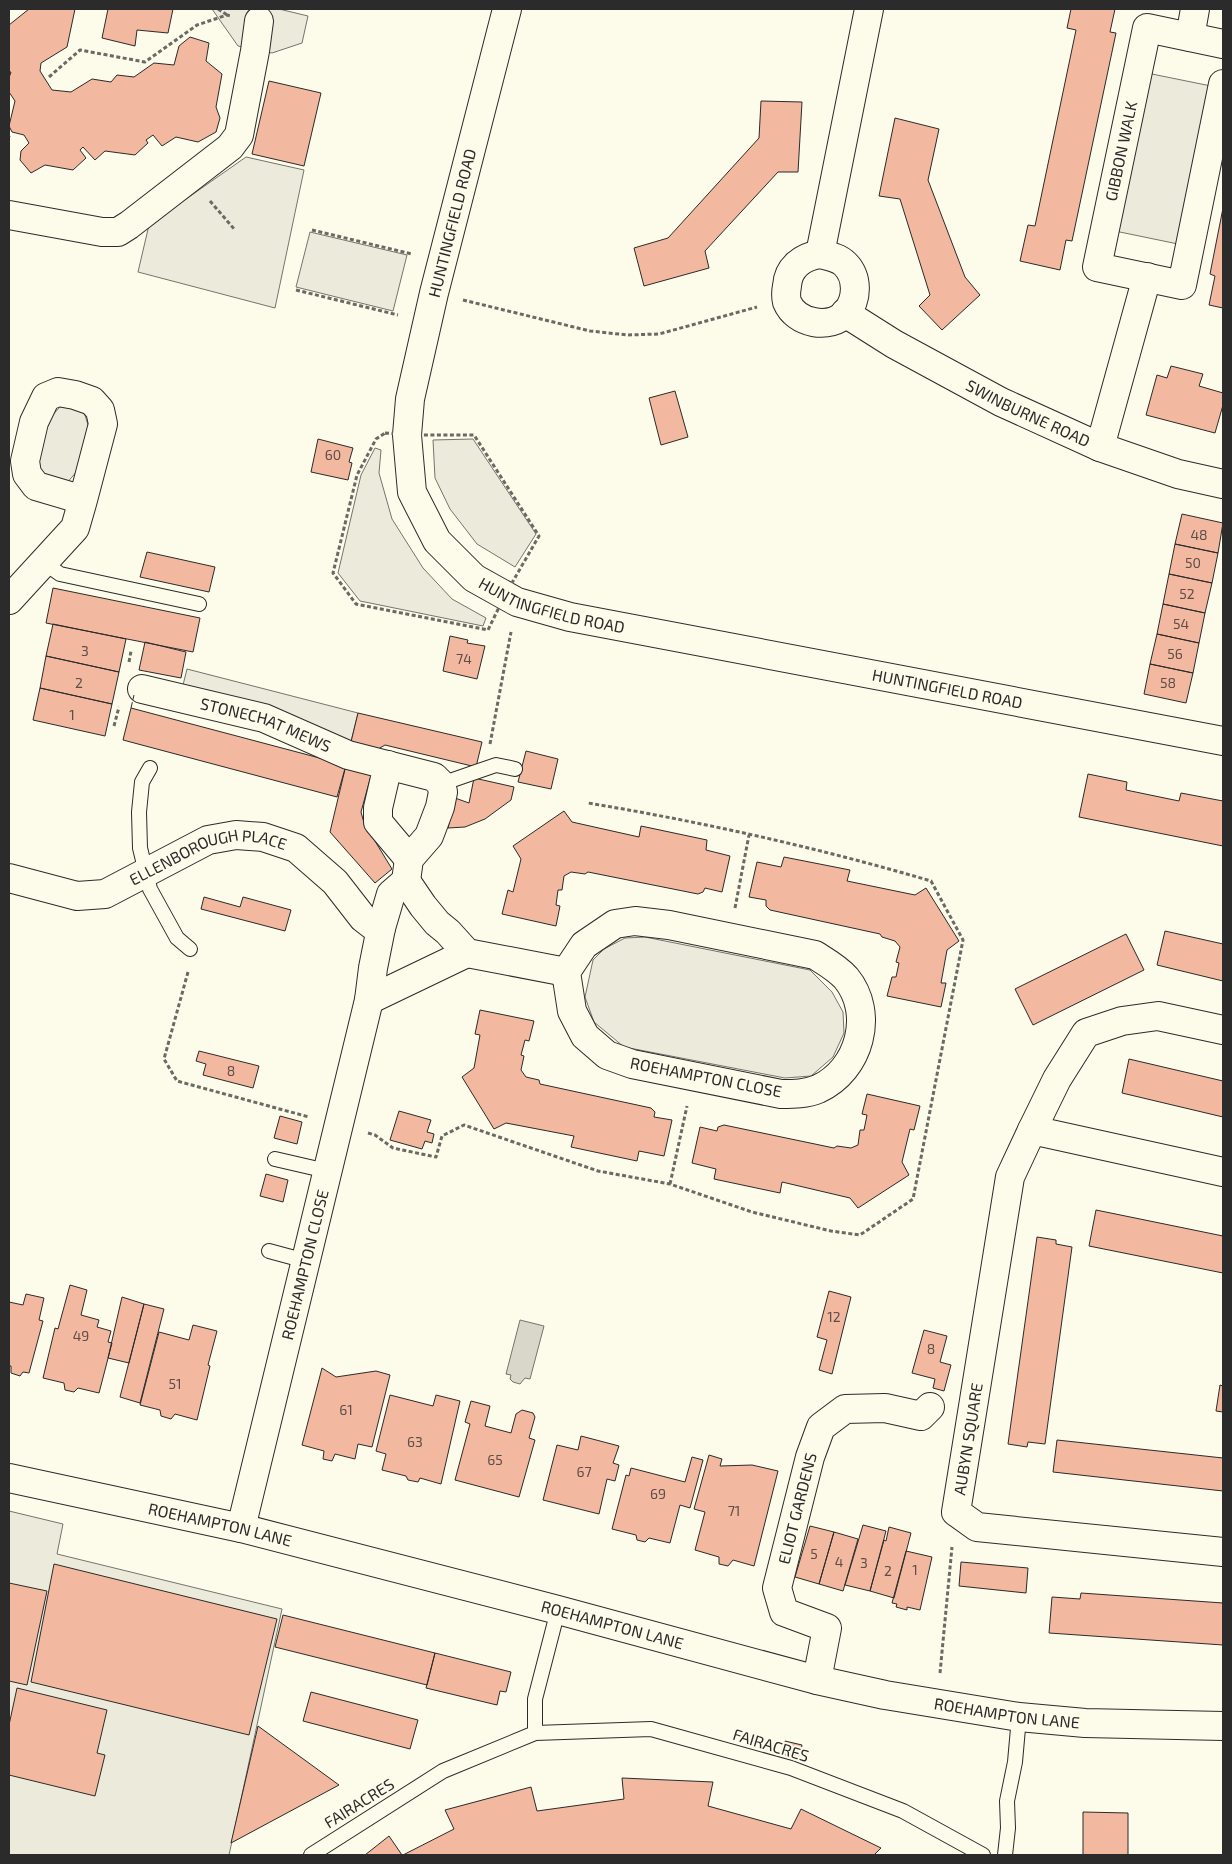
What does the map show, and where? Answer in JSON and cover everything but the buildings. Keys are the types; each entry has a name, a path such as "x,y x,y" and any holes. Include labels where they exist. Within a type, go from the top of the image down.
{"main road":[{"name":"HUNTINGFIELD ROAD","path":"507,9 434,293 410,399 407,435 412,492 437,541 474,578 517,602 570,617 1223,741"},
{"path":"820,254 869,9"},
{"path":"1190,37 1195,9"},
{"path":"9,215 102,232 118,232 129,226 230,147 239,135 259,21"},
{"name":"GIBBON WALK","path":"1223,44 1147,28 1097,267 1182,284 1223,84"},
{"path":"820,254 833,257 844,263 855,282 855,294 852,304 845,314 831,322 814,323 803,318 794,311 787,301 787,278 801,260 812,256 820,254"},
{"path":"1100,447 1147,277"},
{"name":"SWINBURNE ROAD","path":"845,314 894,344 1001,402 1100,447 1178,474 1223,484"},
{"path":"9,600 75,528 83,500"},
{"name":"STONECHAT MEWS","path":"142,689 264,718 348,755 434,777 441,784"},
{"path":"388,765 378,808 378,822 408,870 423,906 437,923 467,952 566,972"},
{"path":"408,870 430,836 443,792 441,784"},
{"name":"ELLENBOROUGH PLACE","path":"9,878 77,896 105,894 208,840 236,835 263,837 296,848 335,882 362,918 372,925 381,928"},
{"name":"ROEHAMPTON CLOSE","path":"241,1528 369,1000 381,928 391,894 408,870"},
{"name":"ROEHAMPTON CLOSE","path":"635,921 660,924 815,955 833,966 846,978 857,996 862,1016 859,1040 850,1062 836,1077 819,1089 802,1094 781,1094 632,1064 607,1055 585,1036 572,1011 566,972 584,945 615,924 635,921"},
{"path":"369,1000 467,952"},
{"name":"AUBYN SQUARE","path":"1223,1030 1158,1016 1122,1021 1086,1033 1057,1078 1010,1177 956,1512 978,1527 1223,1552"},
{"path":"1032,1130 1223,1172"},
{"name":"ELIOT GARDENS","path":"817,1680 827,1628 784,1612 778,1588 810,1457 821,1427 845,1409 885,1408 921,1416 930,1406"},
{"name":"ROEHAMPTON LANE","path":"9,1478 241,1528 558,1610 817,1680 885,1695 1019,1717 1084,1723 1223,1726"}],"lane":[{"path":"43,562 60,574 199,604"},
{"path":"441,784 496,764 515,768"},
{"path":"150,768 142,782 139,812 140,848 150,889 177,938 190,949"},
{"path":"275,1159 328,1171"},
{"path":"268,1251 306,1261"},
{"path":"535,1733 536,1699 558,1610"},
{"path":"1005,1855 1008,1828 1007,1801 1015,1762 1019,1717"},
{"name":"FAIRACRES","path":"311,1855 443,1771 535,1733 651,1729 792,1768 903,1811 983,1855"}],"path":[{"path":"218,9 226,15 259,21"},
{"path":"226,9 226,15"},
{"path":"50,77 80,50 145,62 197,25 226,15"},
{"path":"190,178 236,230"},
{"path":"312,230 442,261"},
{"path":"296,290 428,322"},
{"path":"434,293 590,331 628,335 659,334 708,319 787,301"},
{"path":"485,769 517,602"},
{"path":"190,949 189,966 164,1059 177,1081 375,1134 394,1148 436,1157 442,1136 464,1125 598,1171 670,1184 752,1212 831,1231 860,1235 913,1199 963,940 931,881 862,860 642,812 588,803"},
{"path":"730,938 749,835"},
{"path":"670,1184 693,1076"},
{"path":"937,1704 956,1512"}],"shaded area":[{"path":"212,9 279,9 308,16 302,43 272,53 238,46"},
{"path":"1147,73 1211,86 1178,244 1115,231"},
{"path":"246,157 304,170 275,308 138,272 149,225"},
{"path":"310,232 407,255 393,311 296,287"},
{"path":"61,406 84,412 89,428 78,470 66,484 43,478 36,456 45,423"},
{"path":"473,439 536,534 515,567 477,544 450,509 435,478 433,440"},
{"path":"375,448 381,450 379,473 392,519 423,568 452,599 486,618 483,626 360,601 338,573 361,475"},
{"path":"187,669 358,713 350,746 182,689"},
{"path":"645,937 810,970 832,992 843,1012 844,1033 833,1057 811,1076 785,1078 624,1047 594,1022 585,997 593,960 604,949 625,938"},
{"path":"520,1320 544,1326 530,1379 525,1378 520,1384 513,1382 510,1379 511,1375 506,1374"},
{"path":"9,1511 63,1524 57,1554 282,1609 229,1855 9,1855"}],"fence":[{"path":"131,708 134,695"}]}
